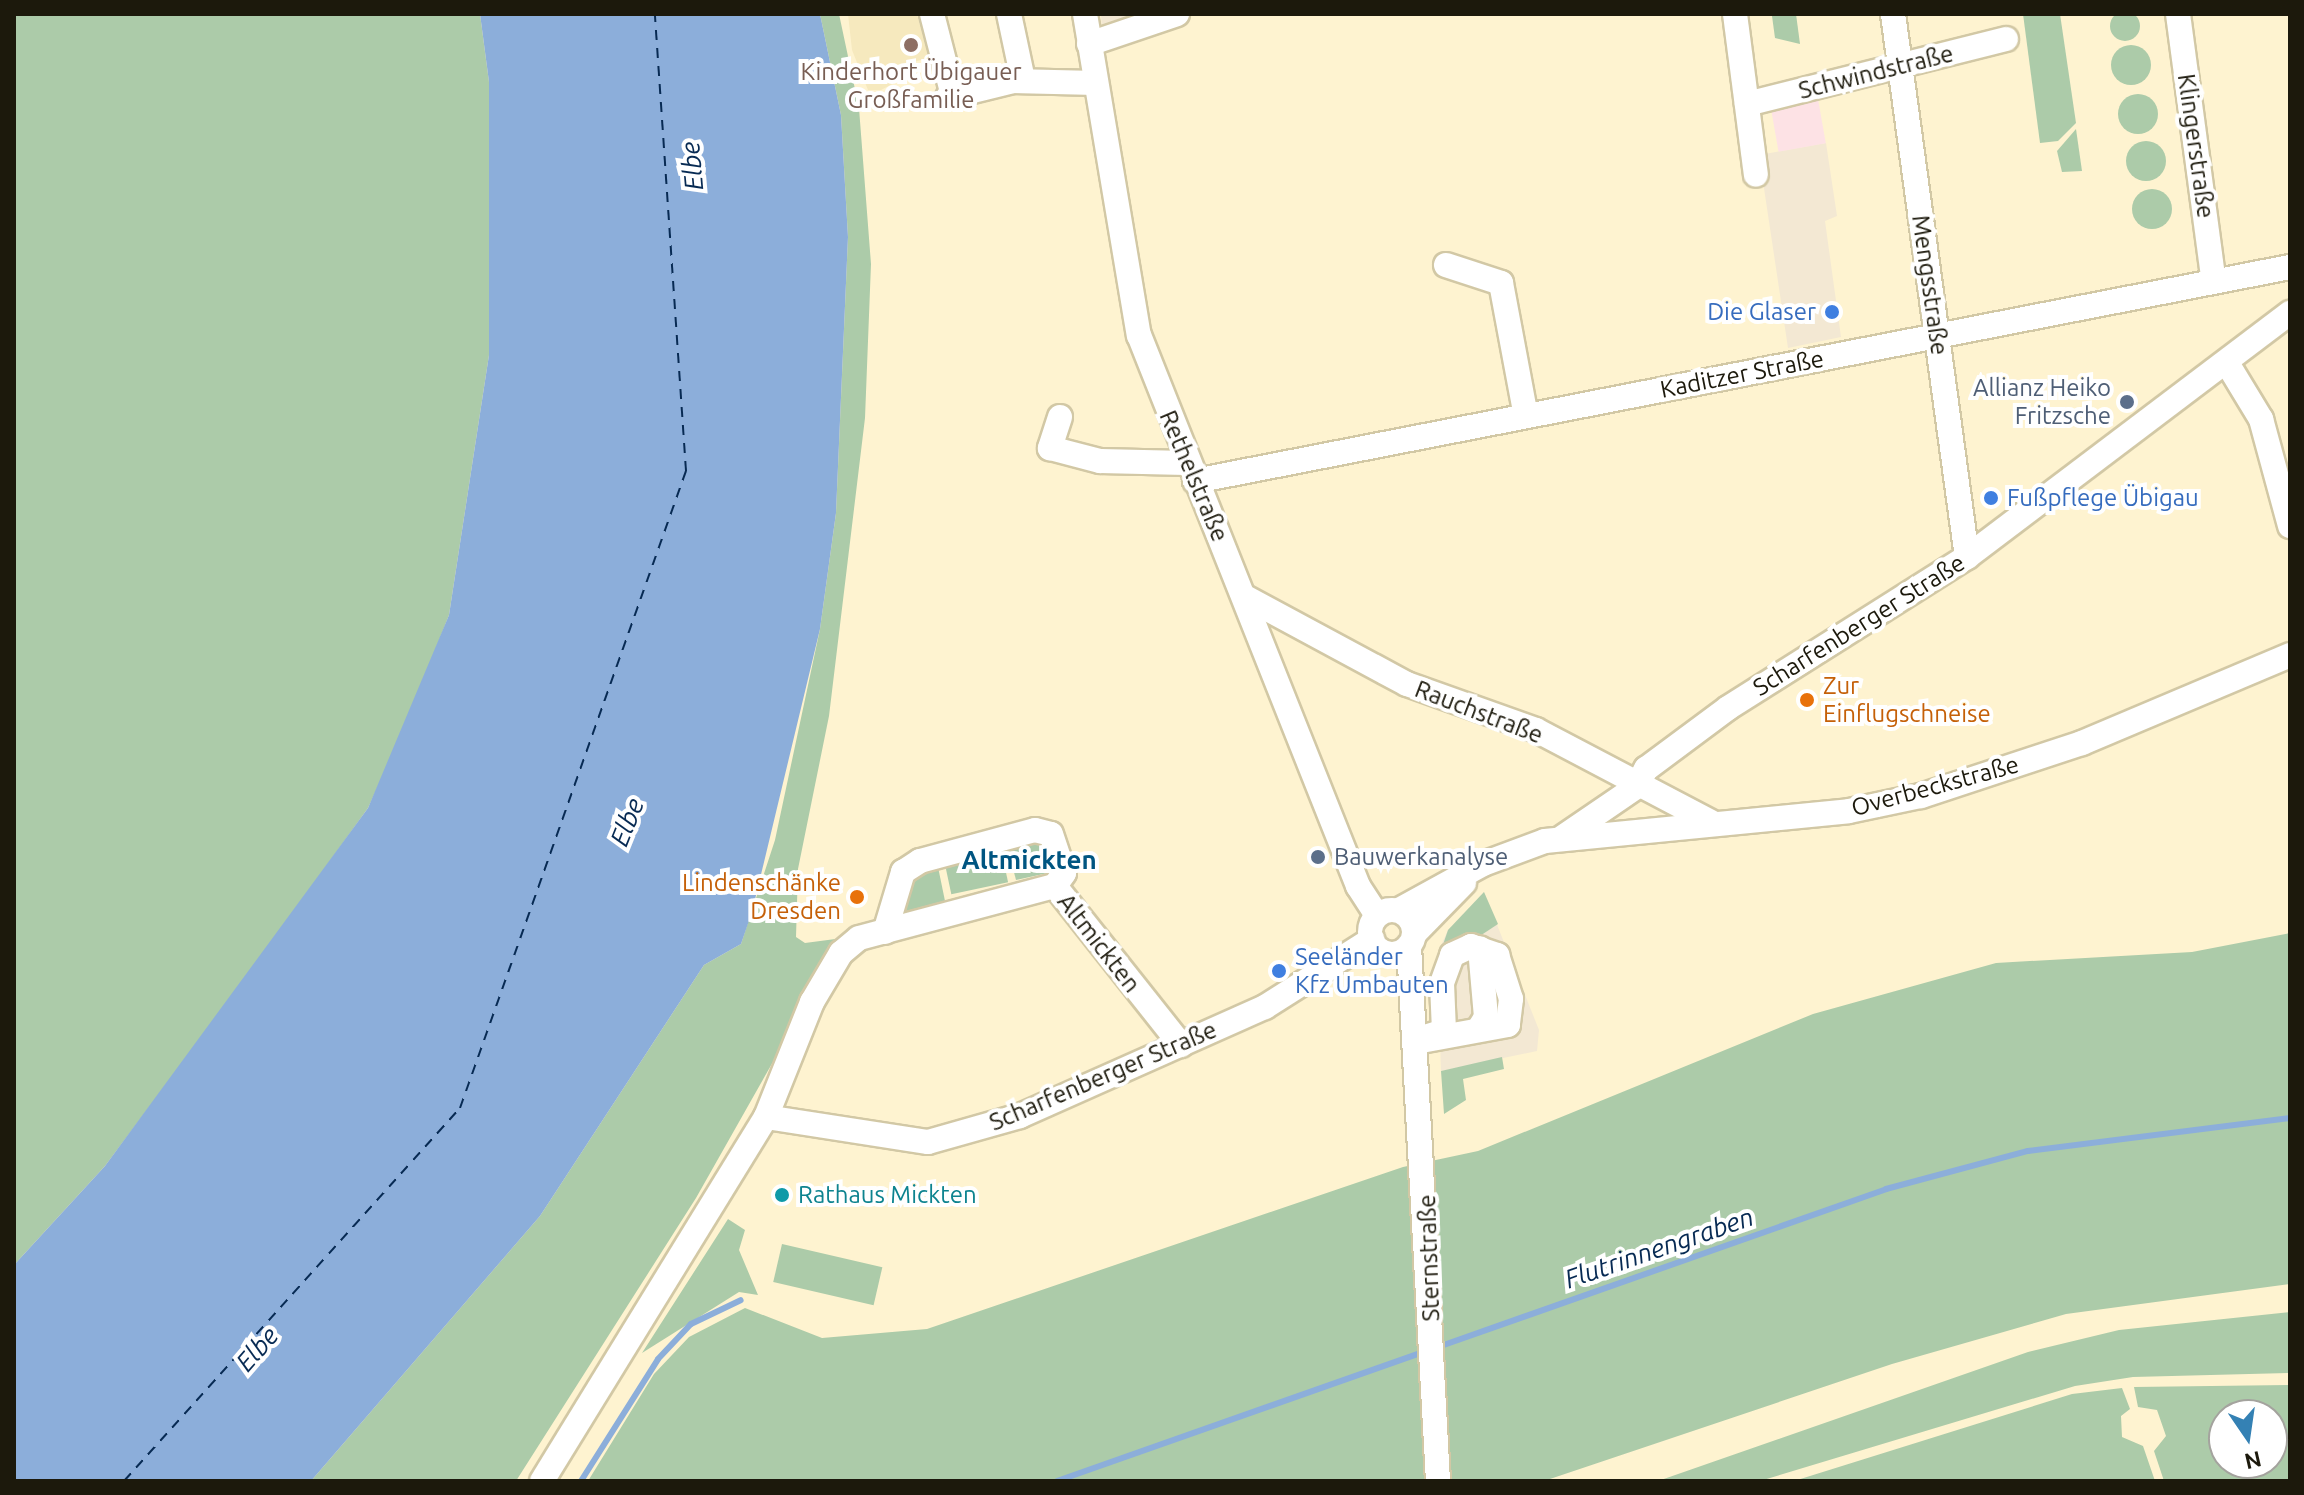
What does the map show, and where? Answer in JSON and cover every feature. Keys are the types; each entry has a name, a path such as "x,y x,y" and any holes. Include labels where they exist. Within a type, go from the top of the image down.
{"street":[{"path":"932,14 951,96 1023,80 1095,83"},
{"path":"1009,14 1023,80"},
{"name":"Rethelstraße","path":"1085,14 1139,335 1191,472 1247,598 1358,886 1388,913 1395,943"},
{"path":"1089,44 1177,14"},
{"path":"1735,14 1756,175"},
{"name":"Mengsstraße","path":"1893,14 1967,557"},
{"name":"Klingerstraße","path":"2178,14 2213,277"},
{"name":"Schwindstraße","path":"1747,104 2006,39"},
{"path":"1446,265 1501,283 1526,416"},
{"name":"Kaditzer Straße","path":"1060,417 1050,448 1100,461 1191,472 1526,416 2213,277 2290,267"},
{"name":"Scharfenberger Straße","path":"1388,913 1483,864 1561,838 1636,787 1646,769 1728,708 1967,557 2290,313"},
{"path":"2227,363 2261,419 2290,526"},
{"name":"Rauchstraße","path":"1247,598 1407,684 1536,730 1636,787 1713,823"},
{"name":"Overbeckstraße","path":"1561,838 1849,811 1973,781 2290,655"},
{"path":"885,932 903,872 929,858 1035,830 1051,834 1064,873 1055,886"},
{"name":"Scharfenberger Straße","path":"766,1117 928,1142 1020,1116 1265,1007 1395,943 1483,864"},
{"name":"Altmickten","path":"766,1117 812,1002 859,938 1055,886 1181,1045"},
{"path":"1388,913 1395,943"},
{"name":"Sternstraße","path":"1395,943 1415,1039 1424,1146 1438,1481"},
{"path":"1461,949 1487,950 1488,1028 1415,1039 1444,1031 1445,967 1461,949"},
{"path":"542,1481 766,1117"}],"shaded area":[{"path":"848,14 917,14 929,58 902,65 902,79 881,90 868,90 852,50"},
{"path":"1101,14 1151,14 1102,32"},
{"path":"1818,99 1826,143 1779,152 1771,107"},
{"path":"1826,143 1837,216 1825,221 1841,337 1788,348 1759,155"},
{"path":"1484,892 1539,1030 1537,1051 1441,1071 1437,954 1448,930"}],"green space":[{"path":"2125,11 2136,15 2140,26 2136,37 2125,41 2114,37 2110,26 2114,15"},
{"path":"14,14 480,14 489,82 489,355 449,615 404,729 368,808 105,1166 14,1265"},
{"path":"820,14 839,14 859,108 871,264 865,418 829,716 798,869 796,937 805,943 843,938 696,1198 516,1481 311,1481 540,1216 704,965 741,944 775,840 820,629 836,513 848,237 841,115"},
{"path":"1796,14 1800,44 1775,38 1772,16"},
{"path":"2023,14 2060,14 2076,123 2058,141 2040,143"},
{"path":"2131,45 2145,51 2151,65 2145,79 2131,85 2117,79 2111,65 2117,51"},
{"path":"2138,94 2152,100 2158,114 2152,128 2138,134 2124,128 2118,114 2124,100"},
{"path":"2076,129 2082,171 2062,172 2057,151"},
{"path":"2146,141 2160,147 2166,161 2160,175 2146,181 2132,175 2126,161 2132,147"},
{"path":"2152,189 2166,195 2172,209 2166,223 2152,229 2138,223 2132,209 2138,195"},
{"path":"1039,838 1057,871 1016,880 1008,849"},
{"path":"1001,849 1008,882 951,894 944,861"},
{"path":"938,867 945,901 896,916 910,878"},
{"path":"1484,892 1498,924 1436,965 1448,930"},
{"path":"2290,933 2290,1284 2066,1314 1892,1364 1544,1481 588,1481 654,1374 689,1337 745,1308 822,1338 927,1329 1403,1167 1478,1151 1813,1014 1996,963 2192,952"},
{"path":"1502,1057 1504,1069 1463,1079 1466,1100 1444,1114 1441,1071"},
{"path":"728,1219 745,1230 739,1250 758,1295 739,1292 642,1353"},
{"path":"782,1244 882,1267 874,1305 773,1282"},
{"path":"2290,1312 2290,1373 2133,1377 2075,1386 1760,1481 1658,1481 2028,1352 2119,1330"},
{"path":"2290,1385 2290,1481 2164,1481 2154,1451 2166,1436 2157,1410 2138,1407 2134,1387"},
{"path":"2122,1388 2130,1409 2121,1416 2122,1437 2143,1446 2155,1481 1794,1481 2072,1394"}],"water":[{"name":"Elbe","path":"480,14 820,14 841,115 848,237 836,513 820,629 752,912 741,944 704,965 540,1216 311,1481 14,1481 14,1265 105,1166 368,808 449,615 489,355 489,82"}],"waterway":[{"name":"Flutrinnengraben","path":"1438,1347 1886,1189 2028,1151 2290,1118"},
{"path":"581,1481 658,1359 691,1324 741,1300"},
{"name":"Flutrinnengraben","path":"1057,1481 1423,1352"}],"ferry route":[{"path":"124,1481 460,1108 686,471 655,14"}],"place":[{"name":"Kinderhort Übigauer Großfamilie","path":"911,45"},
{"name":"Die Glaser","path":"1832,312"},
{"name":"Allianz Heiko Fritzsche","path":"2127,402"},
{"name":"Fußpflege Übigau","path":"1991,498"},
{"name":"Zur Einflugschneise","path":"1807,700"},
{"name":"Bauwerkanalyse","path":"1318,857"},
{"name":"Lindenschänke Dresden","path":"857,897"},
{"name":"Seeländer Kfz Umbauten","path":"1279,971"},
{"name":"Rathaus Mickten","path":"782,1195"}],"district":[{"name":"Altmickten","path":"1029,860"}]}
